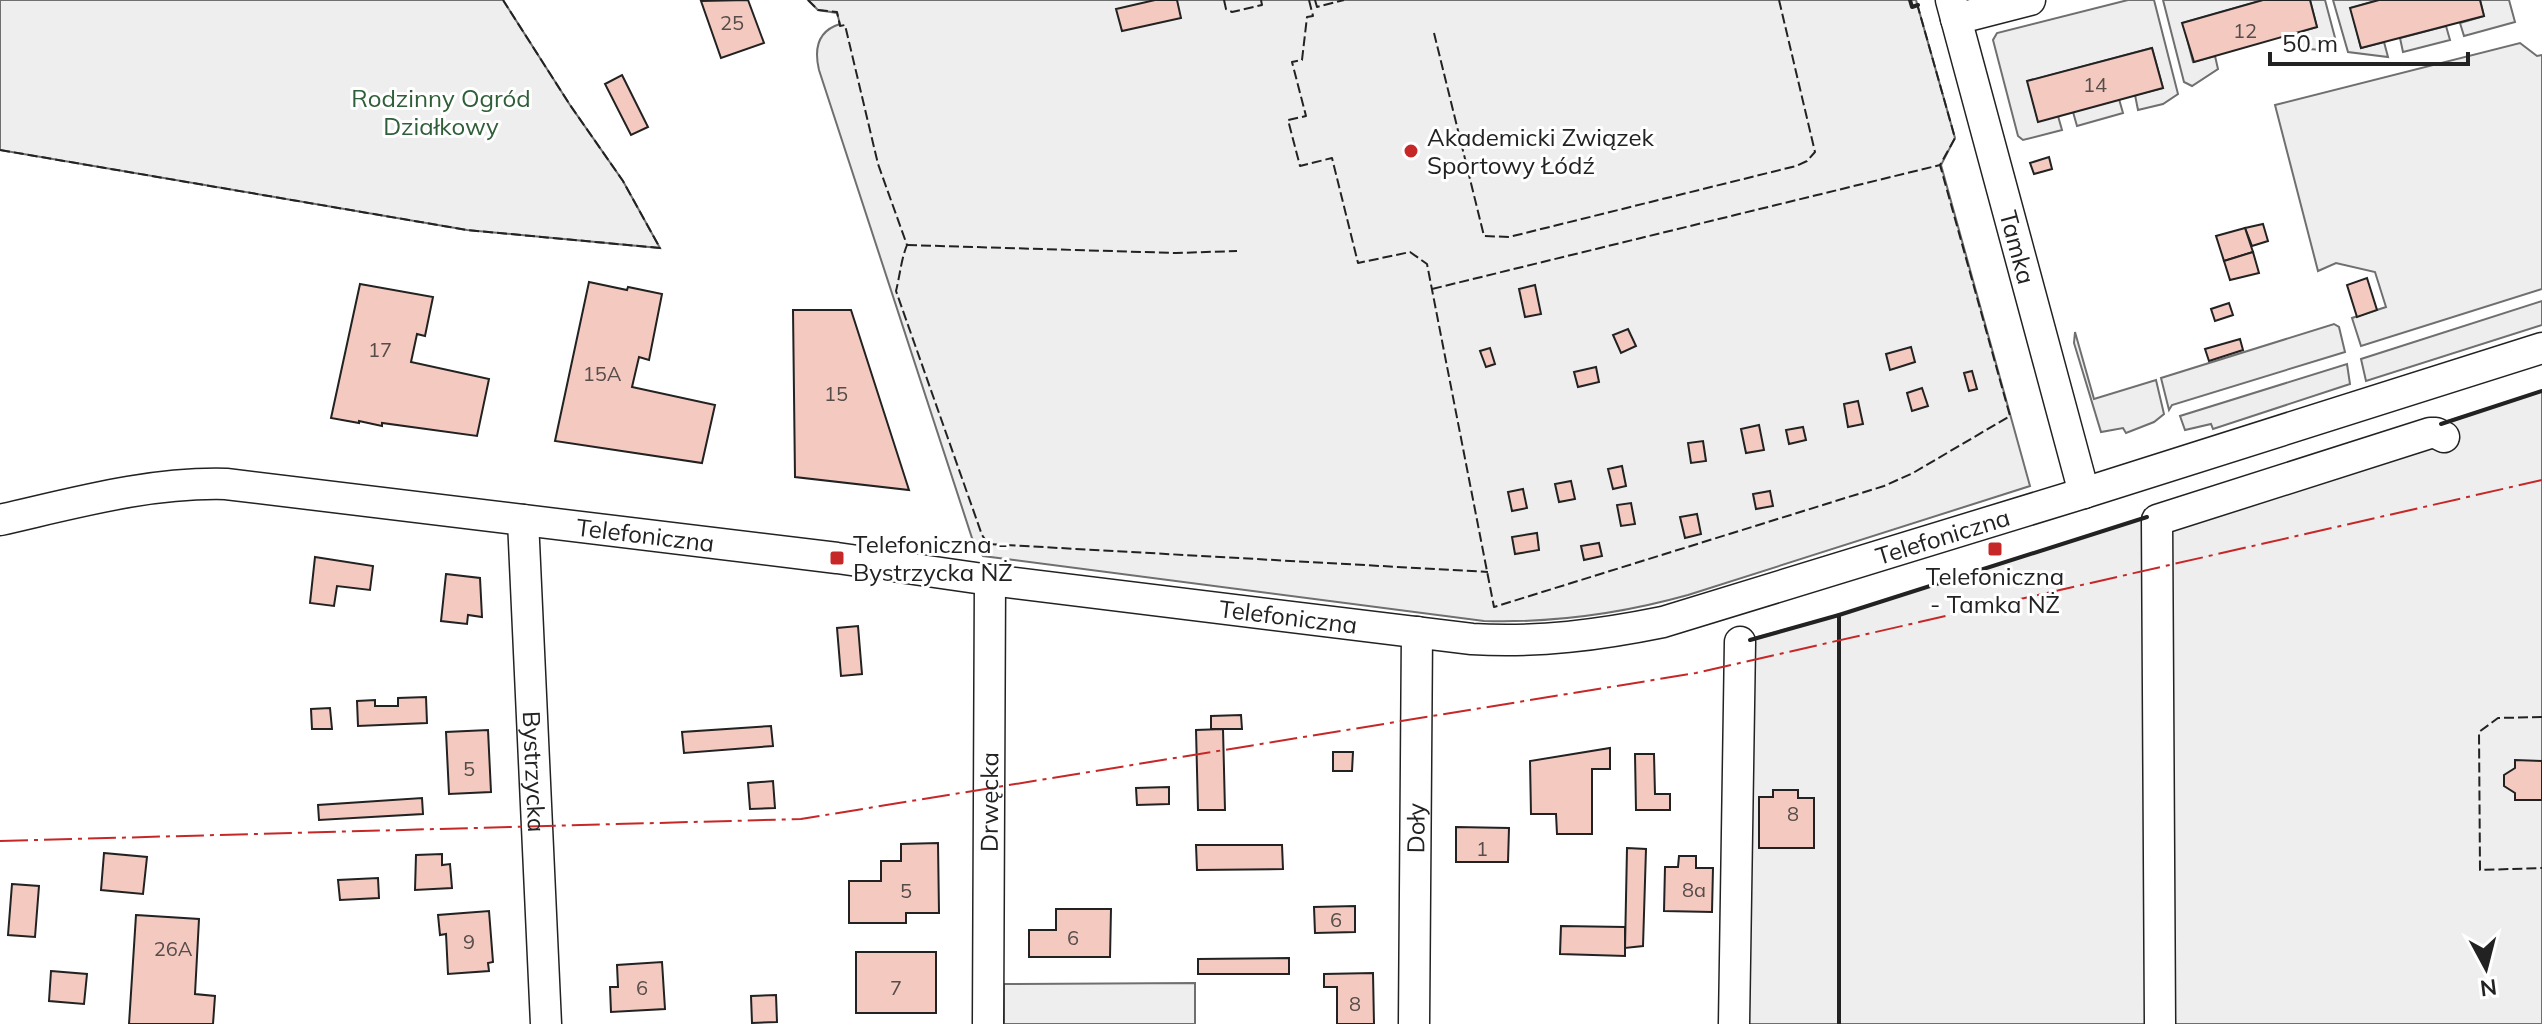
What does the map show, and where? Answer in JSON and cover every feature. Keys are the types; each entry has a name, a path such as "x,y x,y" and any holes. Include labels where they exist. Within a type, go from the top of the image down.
{"street":[{"path":"1953,10 2030,0"},
{"name":"Tamka","path":"1953,10 2084,493"},
{"name":"Telefoniczna","path":"0,520 138,490 200,484 267,489 1417,632 1498,641 1550,640 1663,622 2542,348"},
{"path":"2160,1024 2157,520 2430,433 2444,437"},
{"name":"Bystrzycka","path":"523,520 546,1024"},
{"name":"Drwęcka","path":"988,1024 990,580"},
{"name":"Doły","path":"1414,1024 1417,632"},
{"path":"1734,1024 1740,642"}],"green space":[{"name":"Rodzinny Ogród Działkowy","path":"0,0 503,0 623,181 660,248 467,230 0,150"},
{"path":"808,0 1916,0 1955,138 1941,165 2030,486 1688,595 1612,612 1561,619 1484,621 983,556 972,538 819,70 817,48 826,31 840,24 837,13 818,10"},
{"path":"2128,0 2154,0 2178,94 2163,104 2138,110 2135,95 2163,88 2152,48 2028,81 2038,121 2058,116 2062,130 2023,140 2018,136 1993,40 1997,33"},
{"path":"2163,0 2263,0 2183,23 2193,62 2215,56 2218,69 2192,86 2184,82"},
{"path":"2310,0 2325,0 2336,51 2295,48 2292,34 2317,27"},
{"path":"2333,0 2379,0 2351,8 2361,48 2384,42 2388,57 2348,52"},
{"path":"2480,0 2509,0 2515,22 2464,36 2460,23 2484,16"},
{"path":"2446,26 2450,40 2403,52 2400,38"},
{"path":"2520,43 2537,56 2542,55 2542,289 2361,346 2352,318 2386,307 2375,272 2336,263 2318,271 2275,105"},
{"path":"2119,99 2123,113 2077,126 2073,112"},
{"path":"2542,301 2542,325 2366,381 2361,359"},
{"path":"2334,324 2339,327 2345,352 2172,405 2169,410 2161,378"},
{"path":"2075,332 2094,399 2156,380 2164,414 2154,422 2126,433 2123,428 2101,432 2074,343"},
{"path":"2347,364 2350,384 2213,429 2211,424 2185,430 2180,416"},
{"path":"2542,391 2542,1024 1724,1024 1729,645 1839,615"},
{"path":"1195,983 1195,1024 1004,1024 1004,984"}],"building":[{"path":"748,0 764,43 721,58 701,1"},
{"path":"1155,0 1177,0 1181,18 1122,31 1116,9"},
{"path":"2263,0 2310,0 2317,27 2194,62 2182,23"},
{"path":"2379,0 2480,0 2484,16 2361,48 2350,8"},
{"path":"2152,48 2163,88 2038,122 2027,81"},
{"path":"622,75 648,127 631,135 605,84"},
{"path":"2049,157 2052,169 2034,174 2030,163"},
{"path":"2263,224 2268,241 2252,246 2245,228"},
{"path":"2245,228 2253,252 2224,261 2216,236"},
{"path":"2253,252 2259,273 2230,280 2224,261"},
{"path":"2367,278 2377,310 2357,317 2347,285"},
{"path":"589,282 662,294 649,360 639,357 632,387 715,405 702,463 555,441"},
{"path":"360,284 433,297 425,336 417,334 411,362 489,379 477,436 331,418"},
{"path":"1535,285 1541,314 1525,317 1519,289"},
{"path":"2229,303 2233,315 2215,321 2211,309"},
{"path":"793,310 851,310 909,490 795,477"},
{"path":"1628,329 1636,346 1621,353 1613,335"},
{"path":"2240,339 2243,350 2209,361 2205,349"},
{"path":"1911,347 1915,362 1890,370 1886,354"},
{"path":"1490,348 1495,364 1486,367 1480,351"},
{"path":"1596,367 1599,382 1578,387 1574,372"},
{"path":"1972,371 1977,389 1969,391 1964,373"},
{"path":"1922,388 1928,406 1912,411 1907,393"},
{"path":"1858,401 1863,424 1848,427 1844,404"},
{"path":"1759,425 1764,450 1746,453 1741,429"},
{"path":"1803,427 1806,440 1789,444 1786,430"},
{"path":"1703,441 1706,461 1691,463 1688,443"},
{"path":"1622,466 1626,486 1613,489 1608,469"},
{"path":"1571,481 1575,499 1559,502 1555,484"},
{"path":"1523,489 1527,508 1512,511 1508,492"},
{"path":"1770,491 1773,506 1756,509 1753,494"},
{"path":"1631,503 1635,524 1621,526 1617,505"},
{"path":"1697,514 1701,534 1685,538 1680,517"},
{"path":"1537,533 1539,550 1515,554 1512,537"},
{"path":"1599,543 1602,556 1584,560 1581,546"},
{"path":"315,557 373,566 370,590 337,586 334,606 310,603"},
{"path":"446,574 480,578 482,617 468,615 467,624 441,621"},
{"path":"858,626 862,674 841,676 837,628"},
{"path":"426,697 427,723 358,726 357,701 375,700 375,706 398,706 398,698"},
{"path":"330,708 332,729 312,729 311,709"},
{"path":"1241,715 1242,729 1211,729 1211,716"},
{"path":"771,726 773,746 684,753 682,732"},
{"path":"1223,729 1225,810 1198,810 1196,730"},
{"path":"488,730 491,792 449,794 446,732"},
{"path":"1610,748 1610,769 1592,769 1592,834 1557,834 1556,814 1531,814 1530,761"},
{"path":"1333,752 1353,752 1352,771 1333,771"},
{"path":"1635,754 1654,754 1655,794 1670,794 1670,810 1636,810"},
{"path":"2515,760 2542,761 2542,800 2515,800 2515,793 2504,786 2504,775 2515,768"},
{"path":"773,781 775,808 750,809 748,783"},
{"path":"1169,787 1169,804 1137,805 1136,788"},
{"path":"1773,790 1798,790 1798,798 1814,798 1814,848 1759,848 1759,797 1773,797"},
{"path":"422,798 423,814 319,820 318,805"},
{"path":"1456,827 1509,828 1508,862 1456,862"},
{"path":"938,843 939,913 906,913 906,923 849,923 849,881 881,881 881,861 901,861 901,844"},
{"path":"1196,845 1282,845 1283,869 1197,870"},
{"path":"1627,848 1646,849 1643,946 1625,948"},
{"path":"104,853 147,857 143,894 101,890"},
{"path":"442,854 442,865 450,864 452,888 415,890 416,855"},
{"path":"1679,856 1696,856 1696,868 1713,868 1712,912 1664,911 1665,867 1678,867"},
{"path":"378,878 379,898 340,900 338,880"},
{"path":"12,884 39,886 35,937 8,935"},
{"path":"1355,906 1355,932 1315,933 1314,907"},
{"path":"1056,909 1111,909 1110,957 1029,957 1029,930 1056,930"},
{"path":"489,911 493,962 488,963 489,971 448,974 446,934 440,935 438,915"},
{"path":"136,915 199,919 195,994 215,996 213,1024 129,1024"},
{"path":"1561,926 1625,927 1625,956 1560,954"},
{"path":"856,952 936,952 936,1013 856,1013"},
{"path":"1289,958 1289,974 1198,974 1198,959"},
{"path":"662,962 665,1009 611,1012 610,987 618,987 617,965"},
{"path":"51,971 87,974 84,1004 49,1001"},
{"path":"1373,973 1374,1024 1337,1024 1337,987 1324,987 1324,974"},
{"path":"776,995 777,1022 752,1023 751,996"}],"fence":[{"path":"0,150 467,230 660,248 623,181 503,0"},
{"path":"808,0 818,10 837,12 840,26 845,25 878,164 907,245 896,291 982,535 988,544 1488,572"},
{"path":"1224,0 1226,9 1232,12 1262,5 1261,0"},
{"path":"1309,0 1313,16 1307,17 1302,60 1292,62 1306,116 1288,120 1300,166 1332,158 1358,263 1410,252 1427,264 1494,607 1884,486 1913,473 2010,416 1940,165 1955,138 1916,0"},
{"path":"1315,0 1317,7 1344,0"},
{"path":"1434,33 1484,236 1509,237 1807,161 1815,152 1779,0"},
{"path":"1432,289 1940,165"},
{"path":"907,245 1176,253 1237,251"},
{"path":"2542,717 2498,718 2479,732 2480,870 2542,868"}],"wall":[{"path":"1910,0 1912,7 1918,5"},
{"path":"2441,424 2542,391"},
{"path":"1750,640 1839,615 2147,517"},
{"path":"1839,615 1839,1024"}],"power":[{"path":"0,841 801,819 1696,673 2542,480"}],"place":[{"name":"Akademicki Związek Sportowy Łódź","path":"1411,151"},
{"name":"Telefoniczna - Tamka NŻ","path":"1995,549"},
{"name":"Telefoniczna - Bystrzycka NŻ","path":"837,558"}]}
